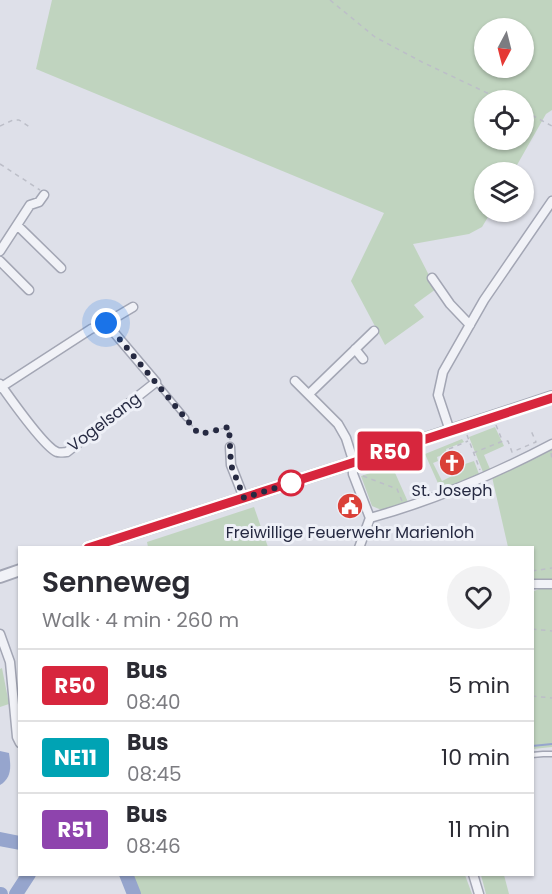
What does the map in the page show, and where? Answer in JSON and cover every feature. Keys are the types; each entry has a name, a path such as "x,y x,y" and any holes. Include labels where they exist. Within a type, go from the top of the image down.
{"street":[{"path":"0,251 30,205 39,202 44,195"},
{"path":"450,431 439,398 443,372 484,300 552,201"},
{"path":"17,225 61,268"},
{"path":"0,261 29,290"},
{"path":"432,278 450,304 470,325"},
{"path":"1,386 91,329 133,307"},
{"name":"Vogelsang","path":"1,386 50,447 58,453 67,452 156,382 106,323"},
{"path":"309,394 374,331"},
{"path":"355,349 363,359"},
{"path":"296,381 338,424 346,438 353,469 370,518 360,546"},
{"path":"94,546 244,498 353,469 450,431 552,398"},
{"path":"370,518 405,508 495,472 552,444"},
{"path":"230,447 231,465 244,498"},
{"path":"0,577 18,571"},
{"path":"534,584 552,584"},
{"path":"0,634 10,662 18,739"},
{"path":"474,876 479,894"}],"lane":[{"path":"156,382 186,418"},
{"path":"534,755 552,754"}],"path":[{"path":"330,0 375,37 481,90"},
{"path":"534,116 552,126"},
{"path":"0,126 13,120 19,120 31,129"},
{"path":"0,164 34,186"},
{"path":"186,418 201,434 229,427 230,447"},
{"path":"495,423 503,441"},
{"path":"465,432 480,468"},
{"path":"508,441 512,452 536,442 533,433"},
{"path":"473,453 512,439"},
{"path":"449,449 469,441"},
{"path":"552,453 552,459"},
{"path":"353,469 361,475 397,489 405,508"},
{"path":"534,571 552,568"},
{"path":"534,629 552,631"},
{"path":"534,696 552,698"}],"green space":[{"path":"52,0 552,0 552,110 546,114 534,135 534,90 474,90 474,150 526,150 519,162 474,162 474,222 485,222 482,227 469,234 413,244 436,289 414,305 424,317 385,345 351,281 384,213 36,69"},
{"path":"495,427 504,446 484,455 490,469 483,472 469,437"},
{"path":"462,439 464,442 446,449 447,453 437,457 438,461 433,463 442,481 464,470 462,465 474,461 479,474 441,490 425,454"},
{"path":"552,448 552,581 534,581 534,546 508,546 492,477"},
{"path":"392,466 408,502 384,511 372,506 361,476"},
{"path":"254,507 268,546 148,546 147,542"},
{"path":"552,589 552,747 534,749 534,591"},
{"path":"2,668 9,704 0,707 0,669"},
{"path":"131,876 465,876 472,894 139,894"},
{"path":"481,876 504,876 509,894 486,894"}],"water":[{"path":"0,751 9,753 10,767 7,779 0,785"}],"waterway":[{"path":"534,746 552,744"},
{"path":"0,839 18,843"},
{"path":"16,894 28,876"},
{"path":"127,876 134,894"}],"bus line":[{"name":"R50","path":"94,546 552,398"}],"place":[{"name":"St. Joseph","path":"452,463"},
{"name":"Freiwillige Feuerwehr Marienloh","path":"350,506"}],"route":[{"path":"106,323 197,432 201,434 229,427 231,465 244,498 291,483"}]}
